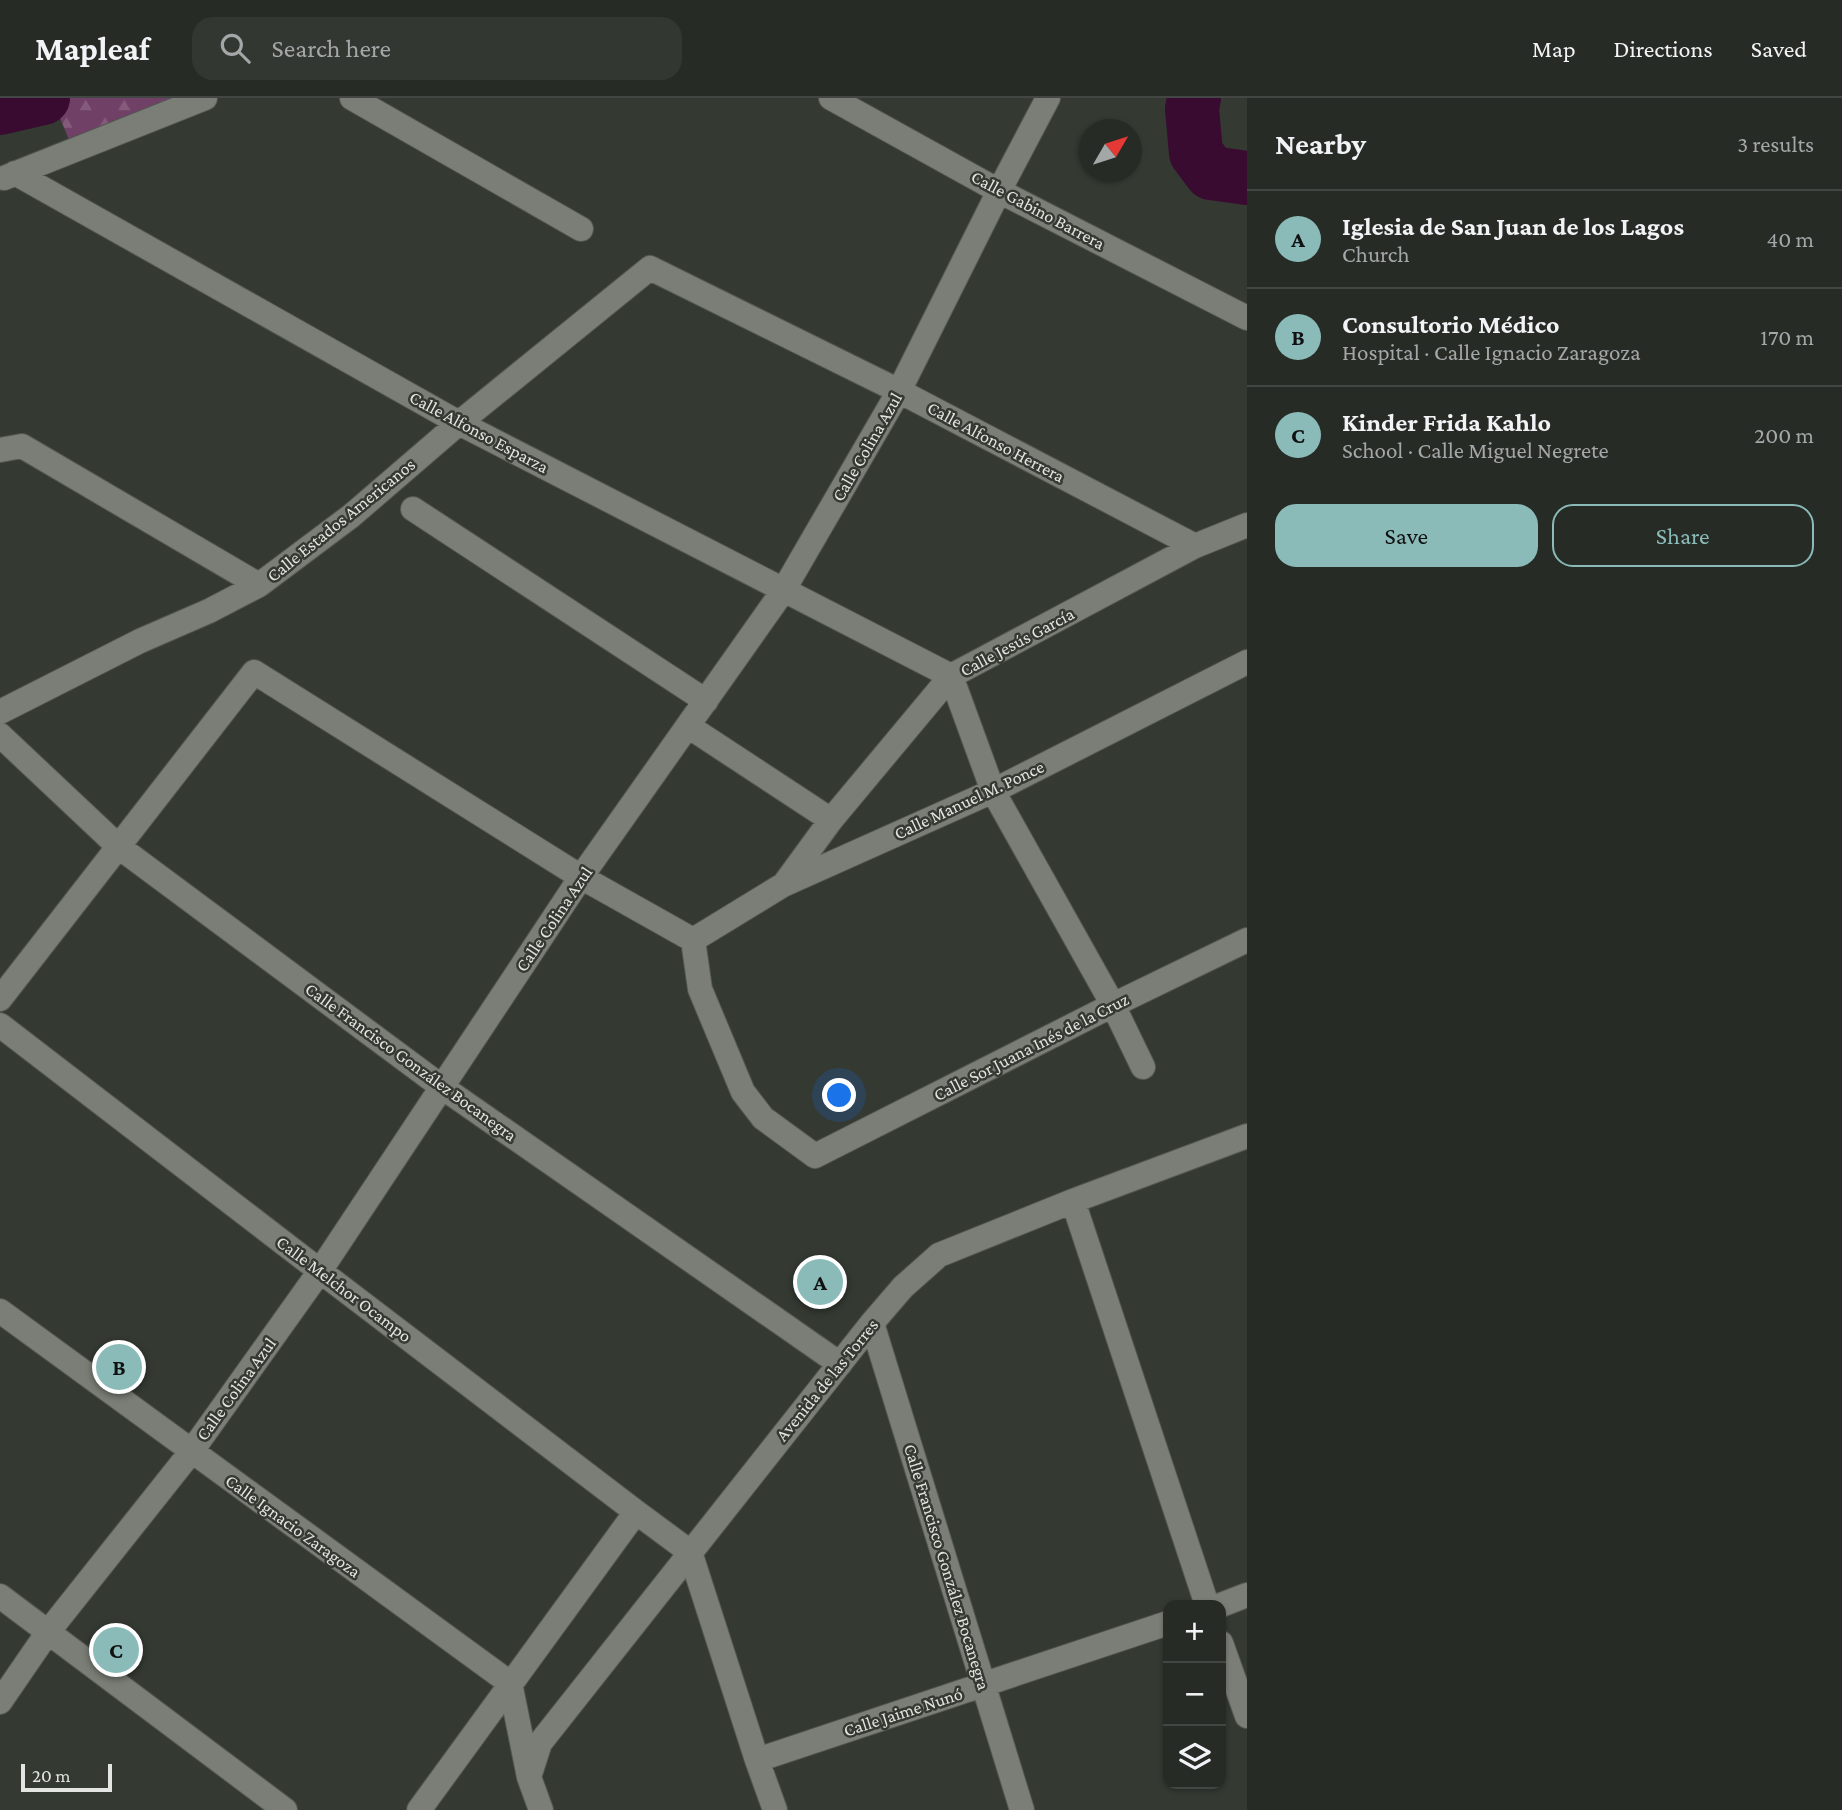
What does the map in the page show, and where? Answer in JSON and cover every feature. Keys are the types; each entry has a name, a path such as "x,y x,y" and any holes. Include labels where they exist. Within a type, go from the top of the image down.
{"street":[{"path":"7,177 205,98"},
{"path":"352,98 581,229"},
{"name":"Calle Gabino Barrera","path":"831,98 999,191 1247,318"},
{"name":"Calle Colina Azul","path":"0,1702 48,1632 191,1452 320,1271 581,877 783,591 899,391 1048,98"},
{"name":"Calle Alfonso Esparza","path":"7,177 459,423 951,677"},
{"name":"Calle Alfonso Herrera","path":"646,271 653,268 899,391 1195,547"},
{"name":"Calle Estados Americanos","path":"0,712 140,641 209,611 259,585 351,516 459,423 646,271"},
{"path":"0,450 22,446 259,585"},
{"path":"413,509 706,701"},
{"name":"Calle Jesús García","path":"783,885 831,820 951,677 1195,547 1247,526"},
{"name":"Calle Manuel M. Ponce","path":"693,940 783,885 993,791 1247,662"},
{"path":"0,999 254,671 581,877 693,940"},
{"path":"951,677 993,791 1113,1005 1143,1067"},
{"path":"688,726 831,820"},
{"name":"Calle Francisco González Bocanegra","path":"0,735 119,847 442,1087 840,1364"},
{"name":"Calle Sor Juana Inés de la Cruz","path":"693,940 701,989 743,1091 763,1118 815,1156 1247,940"},
{"name":"Calle Melchor Ocampo","path":"0,1025 690,1552"},
{"name":"Avenida de las Torres","path":"529,1777 540,1743 903,1287 939,1255 1247,1136"},
{"path":"1073,1201 1205,1600"},
{"name":"Calle Ignacio Zaragoza","path":"0,1311 510,1683"},
{"name":"Calle Francisco González Bocanegra","path":"872,1323 1021,1810"},
{"path":"419,1810 636,1512"},
{"path":"690,1552 775,1810"},
{"path":"1226,1603 1247,1595"},
{"path":"0,1596 285,1810"},
{"name":"Calle Jaime Nunó","path":"757,1760 1163,1625"},
{"path":"1226,1657 1247,1716"},
{"path":"510,1683 529,1777 541,1810"}],"green space":[{"path":"52,98 196,98 71,145"}],"waterway":[{"path":"0,108 43,98"},
{"path":"1194,98 1192,109 1196,153 1211,173 1247,178"}],"place":[{"name":"Iglesia de San Juan de los Lagos","path":"820,1282"},
{"name":"Consultorio Médico","path":"119,1367"},
{"name":"Kinder Frida Kahlo","path":"116,1650"}]}
